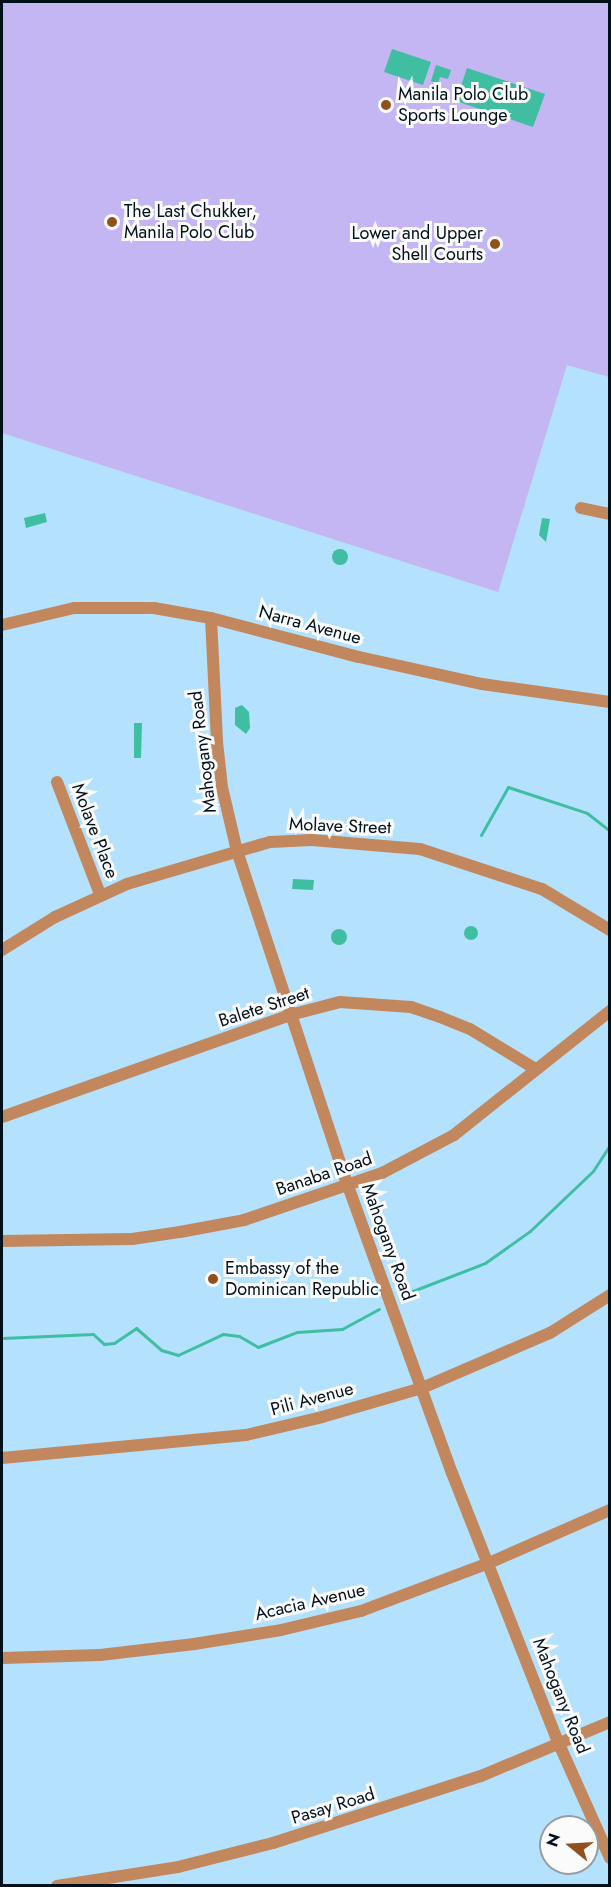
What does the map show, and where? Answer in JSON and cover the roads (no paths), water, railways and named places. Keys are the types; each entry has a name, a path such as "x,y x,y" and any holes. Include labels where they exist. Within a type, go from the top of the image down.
{"street":[{"path":"581,508 609,514"},
{"name":"Narra Avenue","path":"2,625 52,611 122,606 211,618 358,657 482,684 609,702"},
{"name":"Mahogany Road","path":"211,618 216,742 222,787 237,851 348,1186 422,1388 559,1744 609,1858"},
{"name":"Molave Place","path":"57,782 60,798 100,894"},
{"name":"Molave Street","path":"2,950 100,894 270,842 312,840 420,849 542,889 609,930"},
{"name":"Balete Street","path":"2,1117 290,1015 340,1002 411,1007 470,1029 534,1068"},
{"name":"Banaba Road","path":"2,1241 132,1239 180,1233 244,1220 348,1186 382,1173 454,1135 534,1068 609,1011"},
{"name":"Pili Avenue","path":"2,1458 246,1435 422,1388 550,1333 609,1295"},
{"name":"Acacia Avenue","path":"2,1658 100,1655 281,1629 361,1611 489,1563 609,1510"},
{"name":"Pasay Road","path":"57,1886 178,1867 273,1843 413,1800 559,1744 609,1722"}],"waterway":[{"path":"481,835 508,787 587,813 610,831"},
{"path":"410,1292 485,1263 530,1231 593,1171 610,1145"},
{"path":"2,1338 93,1334 104,1344 114,1343 136,1328 161,1350 178,1355 223,1334 239,1336 258,1347 297,1332 342,1329 379,1309"}],"place":[{"name":"Manila Polo Club Sports Lounge","path":"386,105"},
{"name":"The Last Chukker, Manila Polo Club","path":"112,222"},
{"name":"Lower and Upper Shell Courts","path":"495,244"},
{"name":"Embassy of the Dominican Republic","path":"213,1279"}]}
